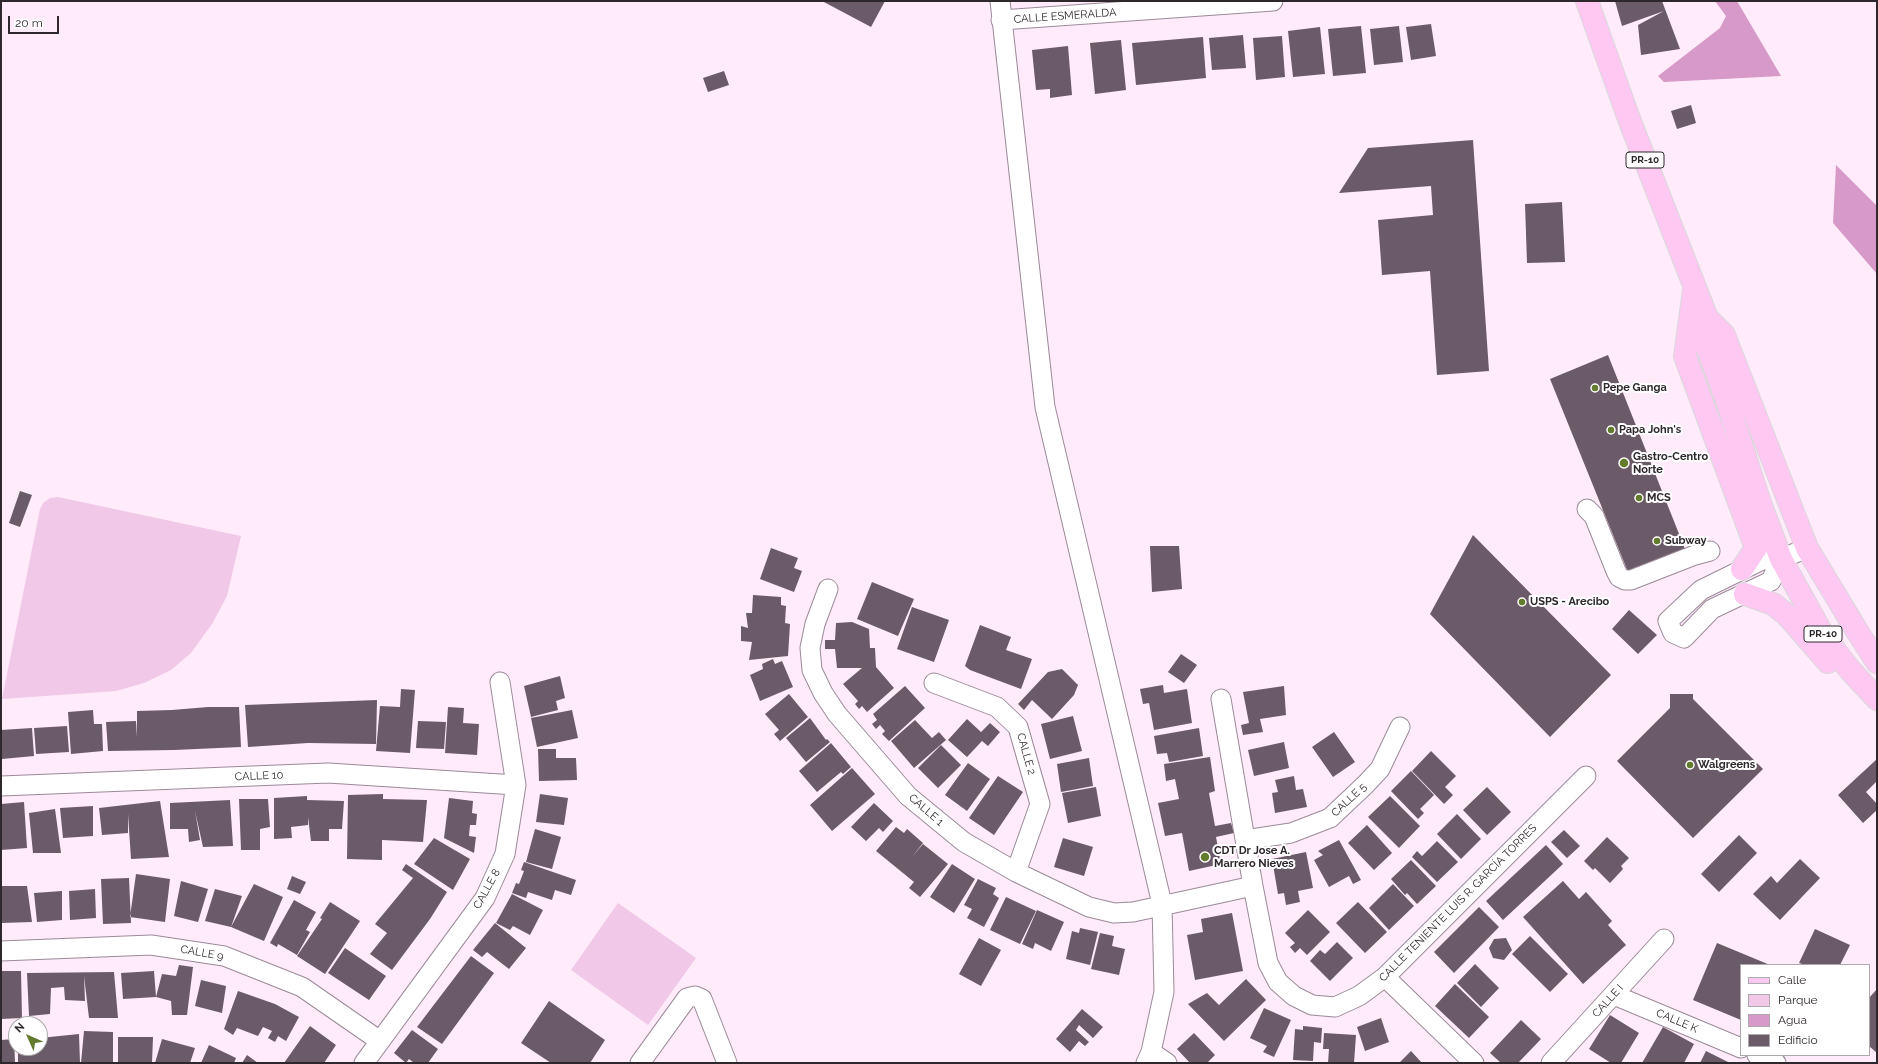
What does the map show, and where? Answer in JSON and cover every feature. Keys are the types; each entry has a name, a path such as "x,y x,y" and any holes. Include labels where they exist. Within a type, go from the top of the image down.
{"main road":[{"name":"PR-10","path":"1587,1 1629,118 1694,287 1707,318 1724,335 1807,548 1877,662"},
{"path":"1694,287 1685,356 1756,548 1742,569"},
{"name":"PR-10","path":"1707,318 1705,342 1727,401 1759,500 1782,559 1836,654 1877,699"},
{"path":"1745,594 1772,604 1782,611 1831,666 1854,675"}],"street":[{"path":"1000,1 1045,407 1162,904 1164,992 1148,1057 1167,1063"},
{"name":"CALLE ESMERALDA","path":"1001,20 1273,1"},
{"path":"1587,509 1594,516 1616,572 1619,577 1625,580 1631,580 1695,554 1710,551"},
{"path":"1782,559 1771,581 1712,610 1684,638 1673,633 1668,621 1701,590 1762,560 1782,559 1807,548"},
{"name":"CALLE 1","path":"828,589 815,624 810,648 812,670 823,693 838,714 908,796 964,842 1016,872 1089,907 1114,913 1133,912 1162,904 1253,886"},
{"name":"CALLE 8","path":"364,1063 485,898 505,854 516,785 500,682"},
{"name":"CALLE 2","path":"934,683 997,707 1018,727 1040,804 1016,872"},
{"name":"CALLE TENIENTE LUIS R. GARCÍA TORRES","path":"1221,699 1253,886 1268,963 1278,982 1294,996 1312,1005 1335,1007 1359,996 1385,977 1586,776"},
{"name":"CALLE 5","path":"1245,840 1291,833 1330,818 1380,769 1400,727"},
{"name":"CALLE 10","path":"1,786 328,773 516,785"},
{"name":"CALLE I","path":"1552,1063 1664,939"},
{"name":"CALLE 9","path":"1,951 151,945 224,956 302,987 380,1041"},
{"path":"1385,977 1474,1063"},
{"name":"CALLE K","path":"1614,995 1740,1048"},
{"path":"640,1063 687,998 695,996 702,999 722,1061"},
{"path":"1759,1056 1776,1063"}],"green space":[{"path":"58,497 241,536 227,596 212,624 191,653 171,670 144,683 116,691 2,699 40,509 43,503 50,498"},
{"path":"618,903 696,958 648,1025 571,970"}],"water":[{"path":"1715,1 1737,1 1781,76 1664,82 1658,76 1720,28 1726,16"},
{"path":"1836,165 1877,206 1877,274 1833,223"}],"building":[{"path":"822,1 885,1 871,27"},
{"path":"1615,1 1662,1 1680,49 1641,55 1638,25 1664,11 1622,26"},
{"path":"1431,24 1436,56 1411,60 1406,27"},
{"path":"1361,26 1366,73 1333,76 1328,29"},
{"path":"1399,26 1403,62 1374,65 1370,29"},
{"path":"1320,27 1325,74 1293,77 1288,31"},
{"path":"1243,35 1246,68 1212,70 1209,38"},
{"path":"1282,36 1285,77 1256,80 1253,38"},
{"path":"1203,37 1206,78 1136,85 1132,43"},
{"path":"1121,40 1126,90 1095,94 1090,43"},
{"path":"1068,46 1072,95 1050,98 1050,89 1036,90 1032,50"},
{"path":"724,71 729,85 708,92 703,78"},
{"path":"1691,105 1696,123 1677,129 1671,111"},
{"path":"1473,140 1489,371 1437,375 1430,271 1382,275 1378,220 1433,215 1431,186 1339,193 1368,148"},
{"path":"1562,202 1565,262 1527,263 1525,204"},
{"path":"1608,355 1687,554 1630,577 1550,379"},
{"path":"20,491 32,495 20,527 9,523"},
{"path":"1473,535 1611,675 1550,737 1430,614"},
{"path":"1150,546 1179,546 1182,589 1152,592"},
{"path":"771,548 798,558 794,568 802,571 794,592 760,579"},
{"path":"872,582 914,599 898,636 857,619"},
{"path":"753,595 781,597 781,605 786,606 785,623 790,624 788,656 749,660 752,642 741,641 741,626 748,628 746,613 752,613"},
{"path":"912,607 949,620 934,662 897,649"},
{"path":"1629,610 1657,635 1638,654 1612,629"},
{"path":"852,622 869,629 870,648 875,648 876,667 894,688 867,712 862,706 859,709 855,704 858,701 843,684 862,668 837,668 835,649 825,649 825,640 835,640 836,623"},
{"path":"980,625 1011,637 1006,650 1032,659 1021,689 970,670 965,666"},
{"path":"1181,654 1197,665 1184,683 1168,672"},
{"path":"773,659 775,664 782,661 793,687 760,701 750,675 763,669 762,664"},
{"path":"1062,669 1078,685 1074,695 1052,719 1032,700 1024,710 1018,704 1048,672"},
{"path":"560,676 565,698 556,701 558,710 531,717 524,686"},
{"path":"1163,685 1164,693 1187,689 1192,723 1154,730 1149,703 1143,704 1140,689"},
{"path":"905,686 925,708 889,741 882,734 885,731 880,725 876,729 872,724 877,720 873,714"},
{"path":"1284,686 1286,715 1260,719 1263,732 1243,735 1241,725 1249,723 1243,692"},
{"path":"401,689 415,690 410,753 376,751 380,706 400,707"},
{"path":"789,694 808,717 780,741 774,734 779,730 765,714"},
{"name":"Walgreens","path":"1670,694 1693,694 1693,699 1763,769 1693,838 1617,761 1670,708"},
{"path":"377,700 376,744 308,743 248,747 245,705"},
{"path":"208,707 239,707 241,747 108,751 106,722 136,721 137,737 137,711"},
{"path":"448,707 464,708 463,723 479,724 477,755 445,753"},
{"path":"93,710 94,724 102,724 103,751 71,754 68,712"},
{"path":"572,710 578,738 537,747 531,718"},
{"path":"1073,716 1082,751 1050,759 1041,724"},
{"path":"810,718 826,740 827,739 830,742 806,762 786,738"},
{"path":"967,719 981,732 990,723 1000,732 988,746 982,741 967,757 948,740"},
{"path":"915,720 932,738 939,732 946,740 914,768 891,741"},
{"path":"418,721 446,722 444,749 416,748"},
{"path":"67,726 69,752 36,754 34,728"},
{"path":"32,728 34,756 2,759 1,730"},
{"path":"1199,728 1203,756 1169,762 1167,753 1157,754 1154,736"},
{"path":"1334,732 1355,762 1333,777 1312,747"},
{"path":"1284,742 1289,768 1254,776 1248,750"},
{"path":"831,743 851,767 843,774 841,772 817,792 799,771"},
{"path":"941,745 961,765 938,788 918,768"},
{"path":"538,749 556,749 556,758 576,758 577,780 539,781"},
{"path":"1431,751 1456,776 1445,787 1453,795 1444,804 1412,771"},
{"path":"1210,757 1215,791 1209,793 1215,826 1231,823 1234,833 1216,837 1221,864 1189,871 1182,833 1165,836 1158,803 1179,799 1175,779 1166,781 1164,764"},
{"path":"1089,758 1093,786 1061,792 1057,764"},
{"path":"1877,759 1877,781 1866,792 1877,804 1877,810 1863,823 1838,795"},
{"path":"968,763 990,779 967,811 945,795"},
{"path":"852,768 875,794 832,831 810,805"},
{"path":"1411,771 1434,795 1420,809 1424,813 1418,819 1391,791"},
{"path":"998,776 1023,792 994,835 969,818"},
{"path":"1294,776 1296,790 1303,789 1307,807 1275,813 1272,793 1278,792 1275,780"},
{"path":"1096,787 1101,816 1068,823 1062,793"},
{"path":"1487,787 1511,812 1487,835 1463,810"},
{"path":"383,794 383,799 427,800 423,842 382,840 382,860 347,859 348,795"},
{"path":"540,794 568,798 564,825 536,822"},
{"path":"307,796 307,800 344,801 342,829 329,829 329,841 311,841 308,817 308,825 291,827 292,838 274,839 274,798"},
{"path":"1390,796 1420,826 1399,848 1368,817"},
{"path":"449,798 473,801 472,813 477,814 476,825 470,825 469,836 476,837 474,853 444,838"},
{"path":"239,799 268,799 270,827 260,829 260,850 241,850"},
{"path":"230,800 233,846 203,847 195,811 200,840 189,842 188,829 170,829 170,803"},
{"path":"160,801 169,857 131,859 128,814 128,833 102,835 99,808"},
{"path":"24,802 27,848 1,850 1,804"},
{"path":"874,803 893,821 883,832 879,828 866,841 851,827"},
{"path":"93,806 93,836 63,838 60,808"},
{"path":"55,809 61,853 33,853 29,813"},
{"path":"1457,814 1481,839 1461,859 1437,834"},
{"path":"1367,825 1392,853 1374,870 1348,843"},
{"path":"896,827 904,833 907,829 923,843 912,857 923,844 948,864 920,897 909,888 914,882 876,851"},
{"path":"535,829 561,837 552,869 526,862"},
{"path":"1564,830 1580,846 1567,858 1551,842"},
{"path":"1739,835 1757,853 1719,892 1701,874"},
{"path":"1607,837 1629,858 1621,866 1623,869 1610,883 1595,868 1593,870 1584,861"},
{"path":"434,838 470,859 453,890 414,864"},
{"path":"1063,838 1093,847 1084,876 1054,867"},
{"path":"1339,840 1361,880 1353,884 1349,876 1329,887 1314,860 1323,855 1318,851"},
{"path":"1437,841 1458,862 1437,882 1412,857 1417,851 1422,856"},
{"path":"1546,845 1563,864 1503,920 1486,901"},
{"path":"1306,852 1313,888 1298,891 1300,902 1286,905 1284,893 1278,894 1272,859"},
{"path":"1800,859 1820,878 1780,920 1753,894 1771,876 1777,883"},
{"path":"1411,860 1436,886 1417,904 1407,893 1405,895 1391,879"},
{"path":"524,862 576,880 571,895 555,890 552,900 528,892 526,898 512,893 516,883 519,884 524,871 521,870"},
{"path":"406,864 447,892 430,919 392,970 370,954 387,933 375,924 413,878 402,870"},
{"path":"952,864 975,879 954,913 930,897"},
{"path":"136,874 170,879 165,922 130,917"},
{"path":"292,876 306,882 300,894 287,889"},
{"path":"129,878 131,923 103,924 101,879"},
{"path":"978,879 996,888 993,894 999,898 984,927 967,918 972,909 964,905"},
{"path":"181,881 208,889 198,922 174,916"},
{"path":"1563,881 1579,899 1586,892 1612,921 1608,925 1626,945 1583,984 1523,917"},
{"path":"254,884 283,897 264,941 231,927"},
{"path":"1393,884 1414,906 1389,930 1369,908"},
{"path":"1,886 27,886 32,922 1,923"},
{"path":"95,889 96,918 70,920 69,891"},
{"path":"215,889 242,896 231,927 205,921"},
{"path":"62,891 62,920 37,922 34,893"},
{"path":"512,894 543,910 530,935 513,926 510,930 496,923"},
{"path":"1006,897 1036,911 1020,944 990,930"},
{"path":"294,900 316,912 306,930 310,932 297,955 278,944 277,947 270,943"},
{"path":"330,902 360,921 325,974 297,956 322,919 320,918"},
{"path":"1358,902 1387,932 1365,953 1336,923"},
{"path":"1479,907 1499,927 1454,973 1434,952"},
{"path":"1037,910 1064,922 1051,951 1035,943 1033,949 1022,944"},
{"path":"1308,910 1330,932 1307,955 1300,948 1295,953 1290,947 1295,943 1285,933"},
{"path":"1232,913 1243,971 1195,980 1187,935 1203,932 1201,919"},
{"path":"495,923 526,948 509,969 487,952 482,957 473,950"},
{"path":"1080,928 1098,932 1090,965 1066,959 1072,931 1079,933"},
{"path":"1815,929 1850,945 1840,964 1799,963"},
{"path":"1100,933 1114,936 1112,946 1125,949 1119,975 1091,969"},
{"path":"1530,936 1568,974 1550,992 1512,954"},
{"path":"979,938 1001,950 981,986 959,974"},
{"path":"1506,938 1512,950 1504,960 1493,958 1489,948 1494,939"},
{"path":"1337,942 1353,958 1330,981 1310,961 1320,950 1325,954"},
{"path":"1717,943 1768,964 1740,964 1740,1020 1693,1000"},
{"path":"345,948 386,976 369,1000 328,973"},
{"path":"471,956 494,973 442,1044 417,1027"},
{"path":"1475,964 1499,988 1481,1007 1457,983"},
{"path":"179,965 193,967 187,1015 172,1015 171,1001 156,997 162,974 176,976"},
{"path":"1,971 21,971 22,1016 8,1016 8,1019 1,1019"},
{"path":"154,971 156,997 123,999 121,973"},
{"path":"114,972 118,1018 89,1018 84,976 85,1001 65,1000 64,987 51,988 50,1014 29,1016 27,973"},
{"path":"1246,979 1266,1000 1224,1041 1188,1004 1207,993 1219,1005"},
{"path":"201,980 226,986 222,1013 195,1006"},
{"path":"1455,984 1489,1017 1469,1038 1435,1006"},
{"path":"1877,989 1877,1053 1870,1047 1870,997"},
{"path":"238,991 275,1004 299,1017 286,1041 278,1036 275,1042 268,1038 272,1031 263,1027 258,1036 237,1028 233,1035 224,1029"},
{"path":"549,1001 605,1040 590,1063 551,1063 521,1043"},
{"path":"1264,1008 1291,1020 1274,1057 1263,1052 1267,1046 1250,1038"},
{"path":"1082,1009 1103,1027 1093,1038 1079,1025 1076,1030 1089,1042 1085,1046 1079,1041 1070,1052 1056,1039"},
{"path":"1610,1015 1639,1033 1621,1063 1611,1063 1589,1049"},
{"path":"1381,1018 1389,1042 1365,1051 1357,1027"},
{"path":"1521,1020 1541,1039 1518,1063 1501,1063 1490,1053"},
{"path":"310,1026 336,1045 324,1063 284,1063"},
{"path":"1303,1026 1322,1028 1321,1043 1314,1042 1313,1061 1293,1060 1295,1029 1303,1030"},
{"path":"1663,1027 1694,1044 1684,1063 1642,1063"},
{"path":"412,1030 438,1049 428,1063 414,1063 409,1059 406,1063 394,1053"},
{"path":"84,1031 113,1032 113,1063 81,1063"},
{"path":"1194,1033 1215,1055 1207,1063 1190,1063 1177,1049"},
{"path":"1324,1033 1356,1035 1354,1063 1328,1063 1329,1049 1323,1049"},
{"path":"79,1034 80,1063 18,1063 18,1056 48,1056 48,1037"},
{"path":"118,1037 153,1037 152,1063 118,1063"},
{"path":"8,1039 8,1056 15,1056 15,1063 1,1063 1,1040"},
{"path":"162,1039 195,1048 190,1063 155,1063"},
{"path":"209,1045 236,1058 234,1063 201,1063"},
{"path":"1411,1051 1422,1063 1399,1063"},
{"path":"1706,1051 1730,1063 1700,1063"},
{"path":"247,1055 258,1063 242,1063"}],"place":[{"name":"Pepe Ganga","path":"1595,388"},
{"name":"Papa John's","path":"1611,430"},
{"name":"Gastro-Centro Norte","path":"1624,463"},
{"name":"MCS","path":"1639,498"},
{"name":"Subway","path":"1657,541"},
{"name":"USPS - Arecibo","path":"1522,602"},
{"name":"Walgreens","path":"1690,765"},
{"name":"CDT Dr Jose A. Marrero Nieves","path":"1205,857"}]}
